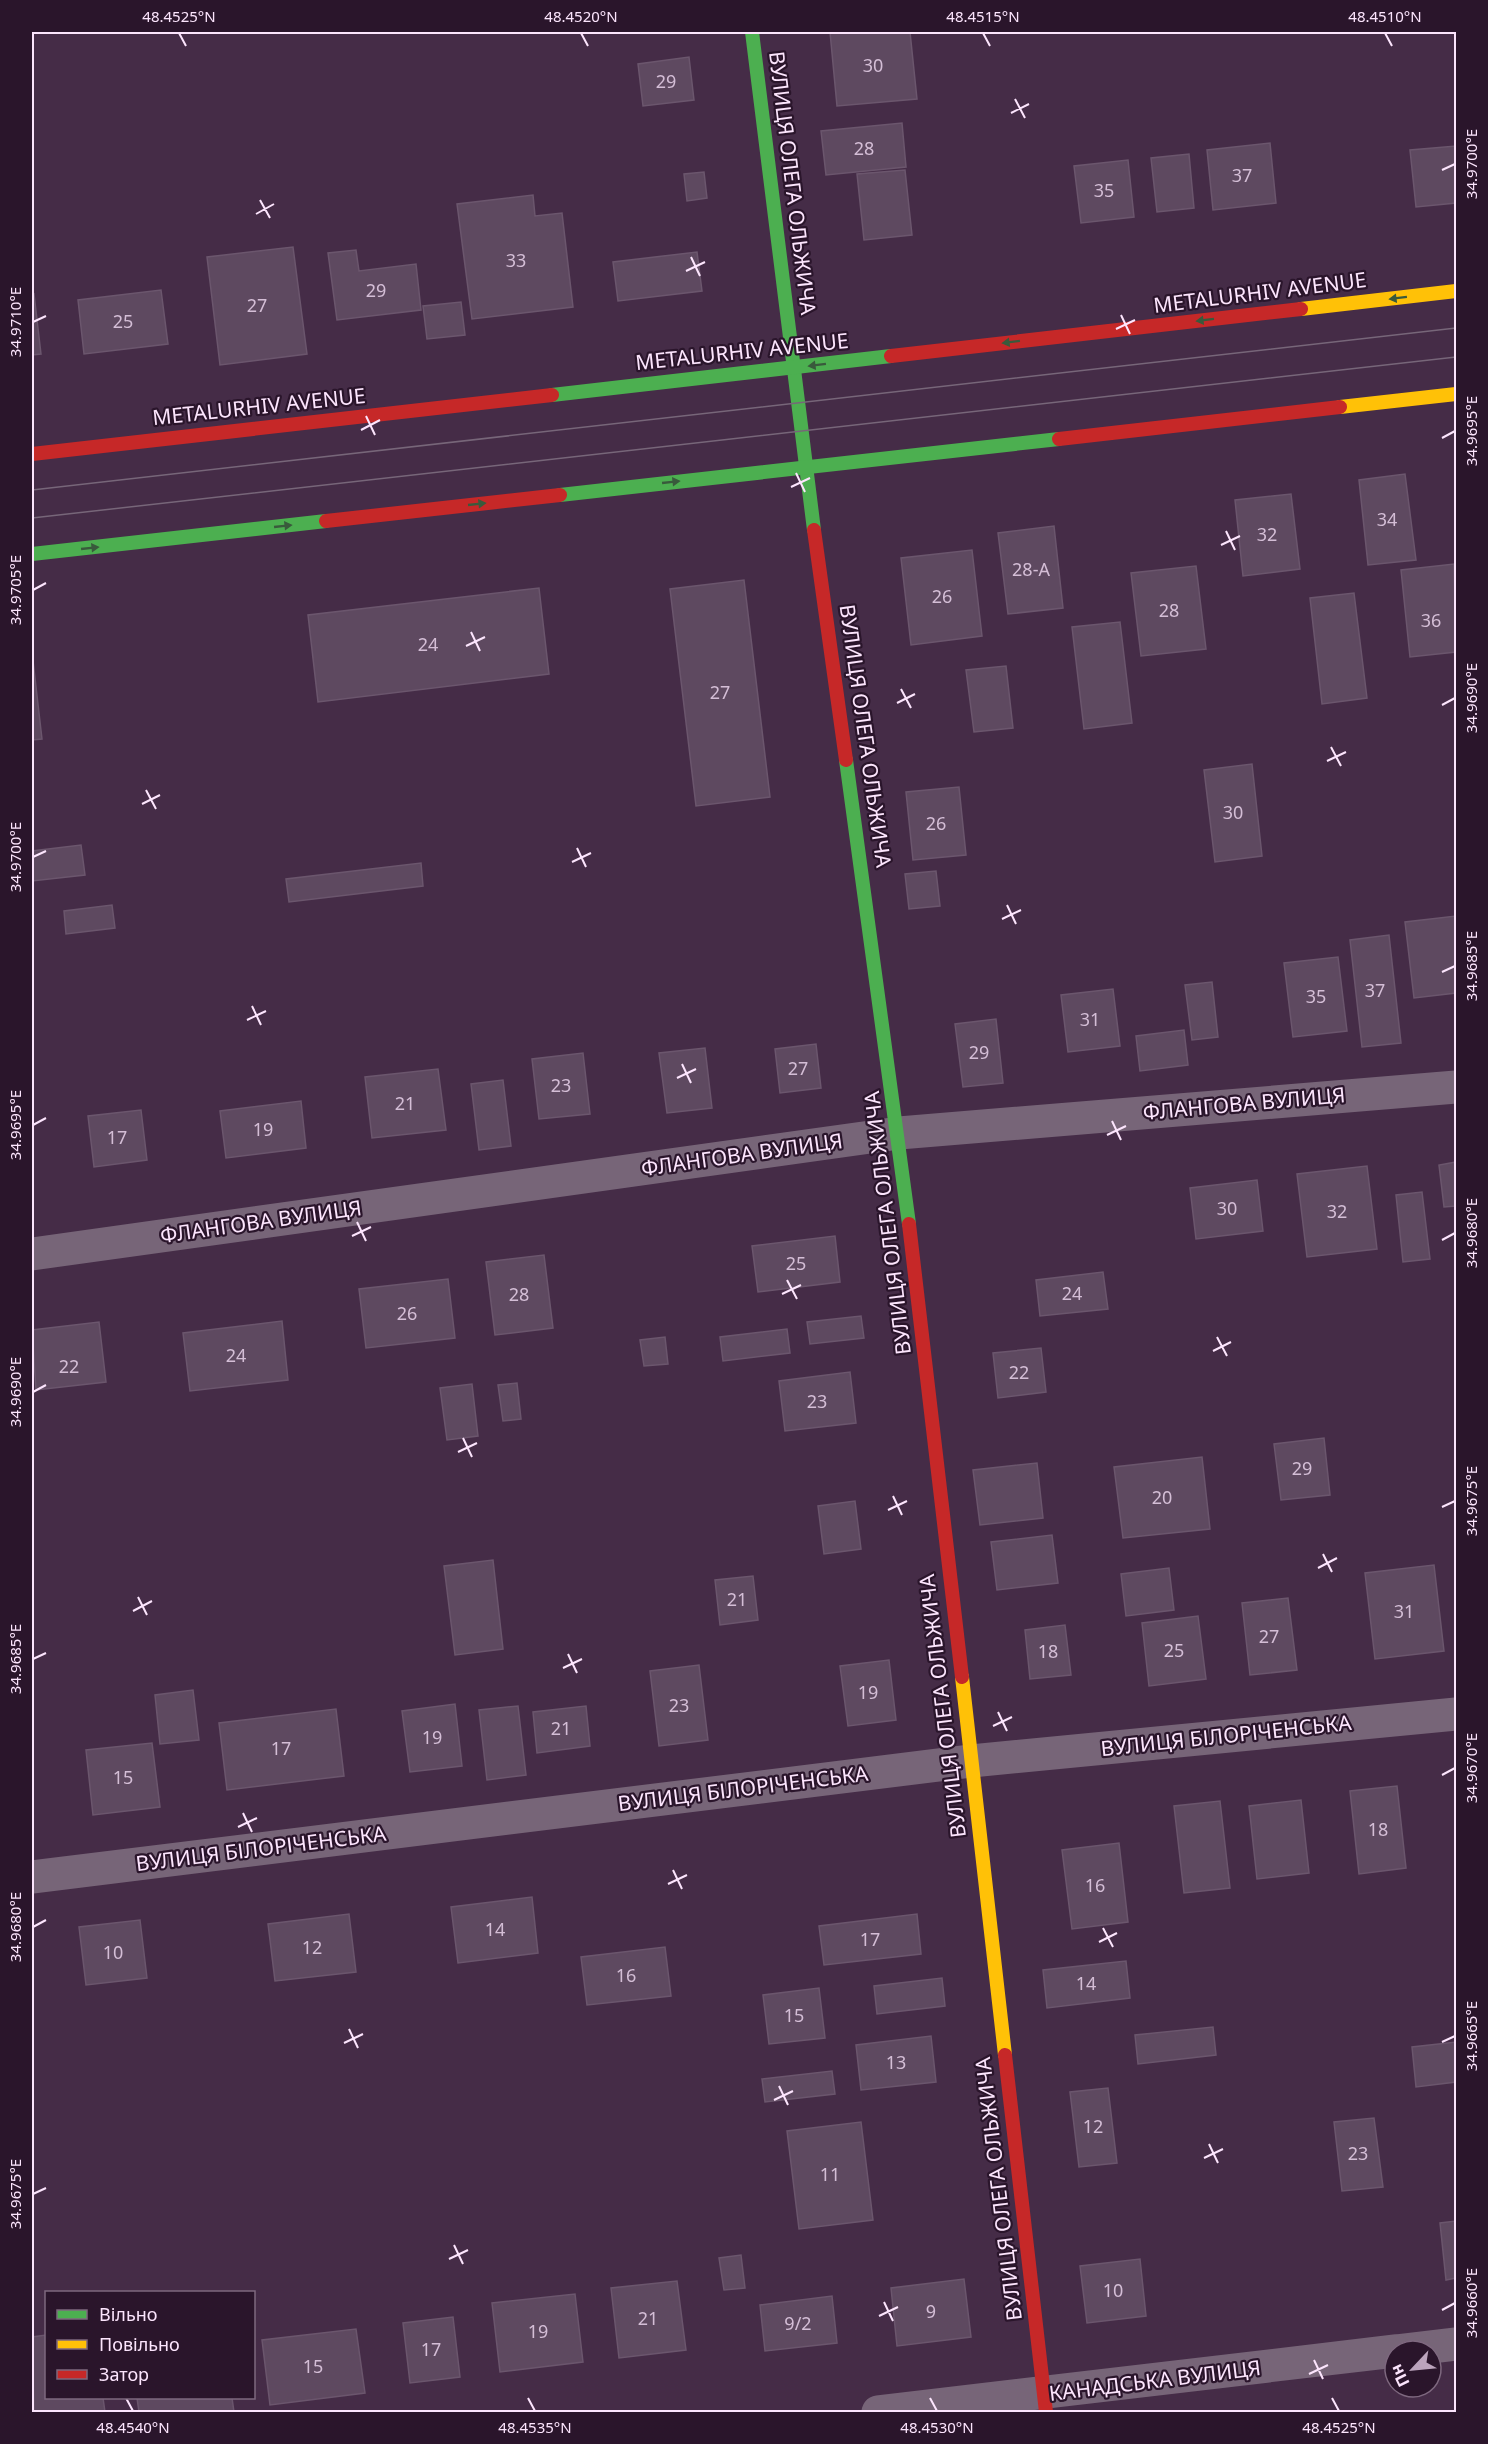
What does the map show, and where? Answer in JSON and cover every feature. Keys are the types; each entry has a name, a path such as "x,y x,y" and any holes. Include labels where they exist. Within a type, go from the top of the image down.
{"main road":[{"name":"ВУЛИЦЯ ОЛЕГА ОЛЬЖИЧА","path":"752,32 806,466 899,1133 1045,2403"},
{"name":"METALURHIV AVENUE","path":"32,454 1456,291"},
{"path":"32,554 1456,394"}],"street":[{"name":"ФЛАНГОВА ВУЛИЦЯ","path":"32,1254 899,1133 1456,1087"},
{"name":"ВУЛИЦЯ БІЛОРІЧЕНСЬКА","path":"32,1877 970,1761 1456,1714"},
{"name":"КАНАДСЬКА ВУЛИЦЯ","path":"878,2412 1045,2403 1383,2353"}],"building":[{"path":"830,32 910,32 917,99 837,106"},
{"path":"689,57 694,100 643,106 638,64"},
{"path":"902,123 906,167 826,175 821,131"},
{"path":"1270,143 1276,203 1213,210 1207,150"},
{"path":"1456,146 1456,203 1416,207 1410,150"},
{"path":"1189,154 1194,208 1157,212 1151,158"},
{"path":"1128,160 1134,217 1081,223 1074,166"},
{"path":"905,170 912,235 864,240 857,174"},
{"path":"704,172 707,198 687,201 684,174"},
{"path":"533,195 535,216 562,213 573,307 472,319 457,204"},
{"path":"293,247 307,354 220,365 207,257"},
{"path":"356,250 359,271 416,264 421,310 337,320 328,253"},
{"path":"697,252 702,291 618,301 613,262"},
{"path":"161,290 168,344 84,354 78,300"},
{"path":"34,294 41,354 32,355 32,295"},
{"path":"461,302 465,335 427,339 423,306"},
{"path":"1405,474 1416,560 1368,565 1359,480"},
{"path":"1291,494 1300,569 1243,576 1235,500"},
{"path":"1054,526 1063,608 1008,614 998,533"},
{"path":"972,550 982,636 911,645 901,558"},
{"path":"1454,564 1456,652 1410,657 1401,570"},
{"path":"1196,566 1206,649 1141,656 1131,573"},
{"path":"744,580 770,797 696,806 670,589"},
{"path":"539,588 549,674 318,702 308,615"},
{"path":"1354,593 1367,698 1322,704 1310,598"},
{"path":"1120,622 1132,723 1084,729 1072,627"},
{"path":"32,652 42,739 32,740"},
{"path":"1006,666 1013,728 974,732 966,670"},
{"path":"1252,764 1262,856 1215,862 1204,770"},
{"path":"959,787 966,855 913,860 906,792"},
{"path":"81,845 85,875 32,881 32,851"},
{"path":"421,863 423,886 289,902 286,879"},
{"path":"936,871 940,906 909,909 905,874"},
{"path":"112,905 115,928 66,934 64,911"},
{"path":"1456,916 1456,993 1414,998 1405,922"},
{"path":"1389,935 1401,1043 1362,1047 1350,940"},
{"path":"1338,957 1347,1031 1293,1037 1284,963"},
{"path":"1212,982 1218,1037 1192,1040 1185,985"},
{"path":"1113,989 1120,1046 1068,1052 1061,995"},
{"path":"996,1019 1003,1083 963,1087 955,1024"},
{"path":"1184,1030 1188,1065 1140,1071 1136,1036"},
{"path":"816,1044 821,1088 780,1093 775,1049"},
{"path":"705,1048 712,1108 667,1113 659,1053"},
{"path":"583,1053 590,1114 539,1119 532,1059"},
{"path":"438,1069 446,1130 372,1138 365,1077"},
{"path":"503,1080 511,1146 479,1150 471,1084"},
{"path":"301,1101 306,1148 226,1158 220,1111"},
{"path":"141,1110 147,1160 94,1167 88,1116"},
{"path":"1456,1162 1456,1206 1444,1207 1439,1165"},
{"path":"1367,1166 1377,1249 1307,1257 1297,1174"},
{"path":"1257,1180 1263,1231 1196,1239 1190,1188"},
{"path":"1422,1192 1430,1259 1403,1262 1396,1195"},
{"path":"835,1236 840,1282 758,1292 752,1246"},
{"path":"544,1255 553,1328 495,1335 486,1262"},
{"path":"1103,1272 1108,1309 1040,1316 1036,1280"},
{"path":"448,1279 455,1338 366,1348 359,1289"},
{"path":"861,1316 864,1338 810,1344 807,1322"},
{"path":"282,1321 288,1380 190,1391 183,1333"},
{"path":"99,1322 106,1382 36,1390 32,1330"},
{"path":"787,1329 790,1353 723,1361 720,1337"},
{"path":"665,1337 668,1364 644,1366 640,1340"},
{"path":"1041,1348 1046,1392 998,1398 993,1353"},
{"path":"850,1372 856,1423 785,1431 779,1381"},
{"path":"517,1383 521,1419 503,1421 498,1385"},
{"path":"472,1384 478,1436 447,1440 440,1388"},
{"path":"1324,1438 1330,1495 1281,1500 1274,1444"},
{"path":"1202,1457 1210,1529 1123,1538 1114,1467"},
{"path":"1037,1463 1043,1518 980,1525 973,1470"},
{"path":"855,1501 861,1549 824,1554 818,1506"},
{"path":"1052,1535 1058,1583 997,1590 991,1542"},
{"path":"493,1560 503,1649 455,1655 444,1566"},
{"path":"1434,1565 1444,1651 1375,1659 1365,1573"},
{"path":"1169,1568 1174,1610 1126,1616 1121,1574"},
{"path":"753,1576 758,1620 720,1625 715,1580"},
{"path":"1288,1598 1297,1670 1250,1675 1242,1603"},
{"path":"1198,1616 1206,1679 1149,1686 1142,1623"},
{"path":"1065,1625 1071,1675 1030,1679 1025,1630"},
{"path":"889,1660 896,1720 848,1726 840,1666"},
{"path":"699,1665 708,1740 659,1746 650,1671"},
{"path":"193,1690 199,1740 160,1744 155,1695"},
{"path":"455,1704 462,1766 410,1772 402,1711"},
{"path":"518,1706 526,1775 487,1780 479,1710"},
{"path":"586,1706 590,1746 537,1753 533,1712"},
{"path":"336,1709 344,1776 227,1790 219,1723"},
{"path":"152,1743 160,1807 93,1815 86,1750"},
{"path":"1397,1786 1406,1868 1359,1874 1350,1791"},
{"path":"1301,1800 1309,1873 1257,1879 1249,1806"},
{"path":"1220,1801 1230,1888 1184,1893 1174,1806"},
{"path":"1119,1843 1128,1922 1072,1929 1062,1850"},
{"path":"532,1897 538,1953 458,1963 451,1907"},
{"path":"349,1914 356,1972 275,1981 268,1924"},
{"path":"917,1914 921,1954 824,1965 819,1926"},
{"path":"140,1920 147,1978 86,1985 79,1927"},
{"path":"665,1947 671,1996 587,2005 581,1957"},
{"path":"1126,1961 1130,1998 1047,2008 1043,1970"},
{"path":"942,1978 945,2006 877,2014 874,1986"},
{"path":"819,1988 825,2038 769,2044 763,1995"},
{"path":"1213,2027 1216,2055 1138,2064 1135,2035"},
{"path":"931,2036 936,2082 861,2090 856,2045"},
{"path":"1456,2042 1456,2082 1416,2087 1412,2047"},
{"path":"832,2071 835,2094 765,2102 762,2079"},
{"path":"1108,2088 1117,2163 1079,2167 1070,2092"},
{"path":"1374,2118 1383,2187 1342,2191 1334,2122"},
{"path":"861,2122 873,2220 799,2229 787,2131"},
{"path":"1456,2221 1456,2278 1446,2280 1440,2223"},
{"path":"741,2255 745,2288 724,2290 719,2258"},
{"path":"1140,2259 1146,2316 1087,2323 1080,2266"},
{"path":"964,2279 971,2337 897,2346 891,2288"},
{"path":"677,2281 686,2350 619,2358 611,2288"},
{"path":"575,2294 583,2362 500,2372 492,2303"},
{"path":"832,2296 837,2343 765,2351 760,2305"},
{"path":"453,2317 460,2377 410,2383 403,2323"},
{"path":"356,2329 365,2393 270,2405 262,2340"},
{"path":"45,2335 45,2399 103,2399 105,2412 34,2412 32,2337"},
{"path":"137,2399 232,2399 234,2412 139,2412"}],"tram line":[{"path":"32,490 1456,328"},
{"path":"32,518 1456,357"}],"traffic: fast":[{"path":"752,32 814,530"},
{"path":"552,395 891,356"},
{"path":"560,495 1059,439"},
{"path":"32,554 326,521"},
{"path":"846,760 909,1224"}],"traffic: slow":[{"path":"1301,309 1456,291"},
{"path":"1340,407 1456,394"},
{"path":"962,1677 1005,2055"}],"traffic: jam":[{"path":"891,356 1301,309"},
{"path":"32,454 552,395"},
{"path":"1059,439 1340,407"},
{"path":"326,521 560,495"},
{"path":"814,530 846,760"},
{"path":"909,1224 962,1677"},
{"path":"1005,2055 1046,2412"}]}
